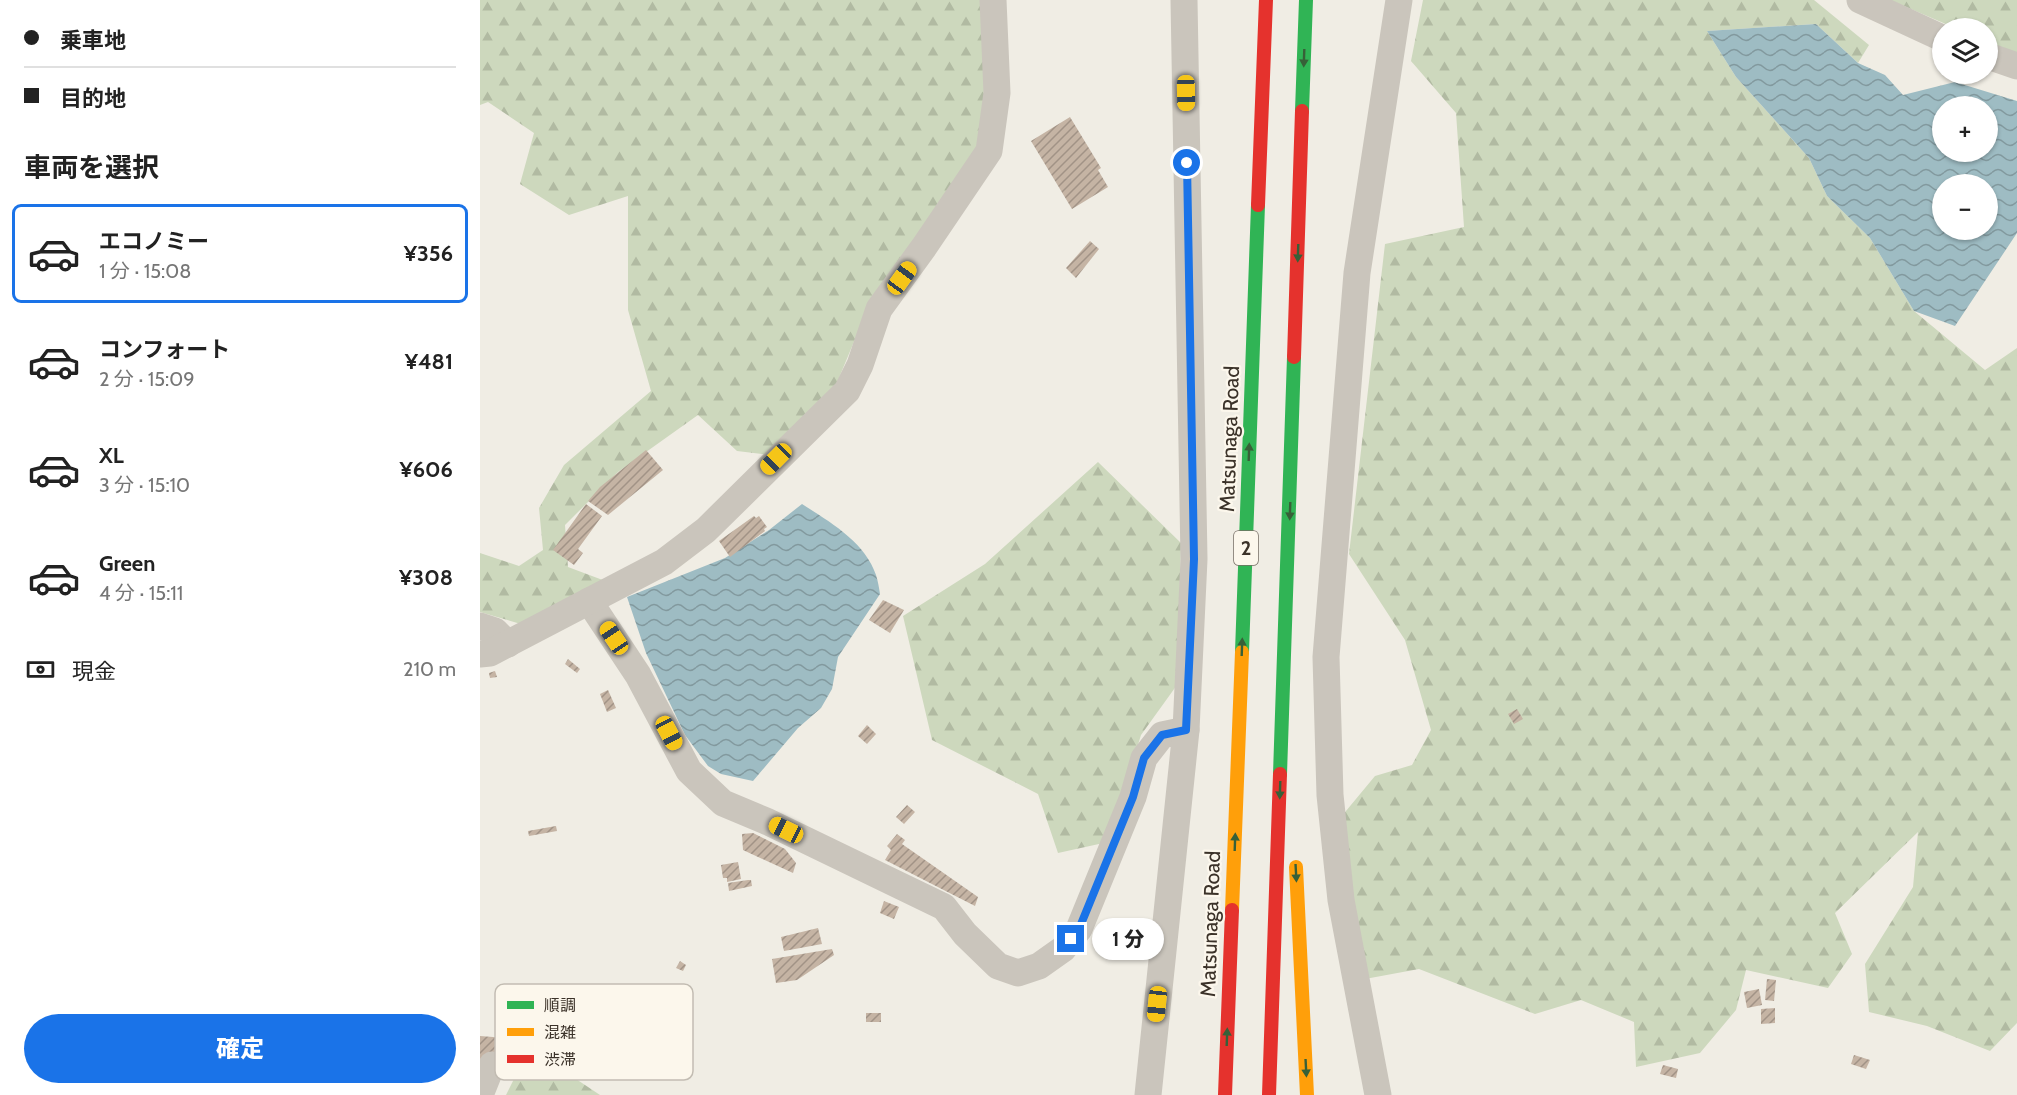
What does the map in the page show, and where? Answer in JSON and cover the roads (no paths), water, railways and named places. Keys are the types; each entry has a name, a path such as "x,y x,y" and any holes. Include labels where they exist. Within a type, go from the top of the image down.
{"highway":[{"name":"Matsunaga Road","path":"1225,1095 1266,0"},
{"name":"2","path":"1269,1095 1306,0"},
{"path":"1285,647 1293,802"},
{"path":"1295,850 1307,1095"}],"street":[{"path":"480,654 490,654 664,562 706,530 847,391 860,365 879,309 924,248 989,152 997,93 993,0"},
{"path":"1148,1095 1186,730 1194,559 1184,0"},
{"path":"1378,1095 1341,900 1330,795 1326,657 1357,273 1399,0"},
{"path":"1860,0 1932,33"},
{"path":"1998,59 2017,66"},
{"path":"589,601 638,675 689,771 723,802 944,907 965,934 998,966 1018,973 1039,966 1063,949 1079,929 1133,797 1144,758 1162,735 1186,730"},
{"path":"480,626 495,631 508,644"},
{"path":"480,1095 492,1065"}],"water":[{"path":"1816,24 1858,63 1885,75 1903,95 1947,84 1962,84 2017,101 2017,233 1955,326 1914,311 1870,238 1827,196 1809,158 1736,77 1707,31"},
{"path":"802,504 845,534 864,553 876,575 880,594 838,657 832,689 821,708 798,728 753,781 721,774 708,766 685,735 646,653 627,597 725,558 769,530"}]}
